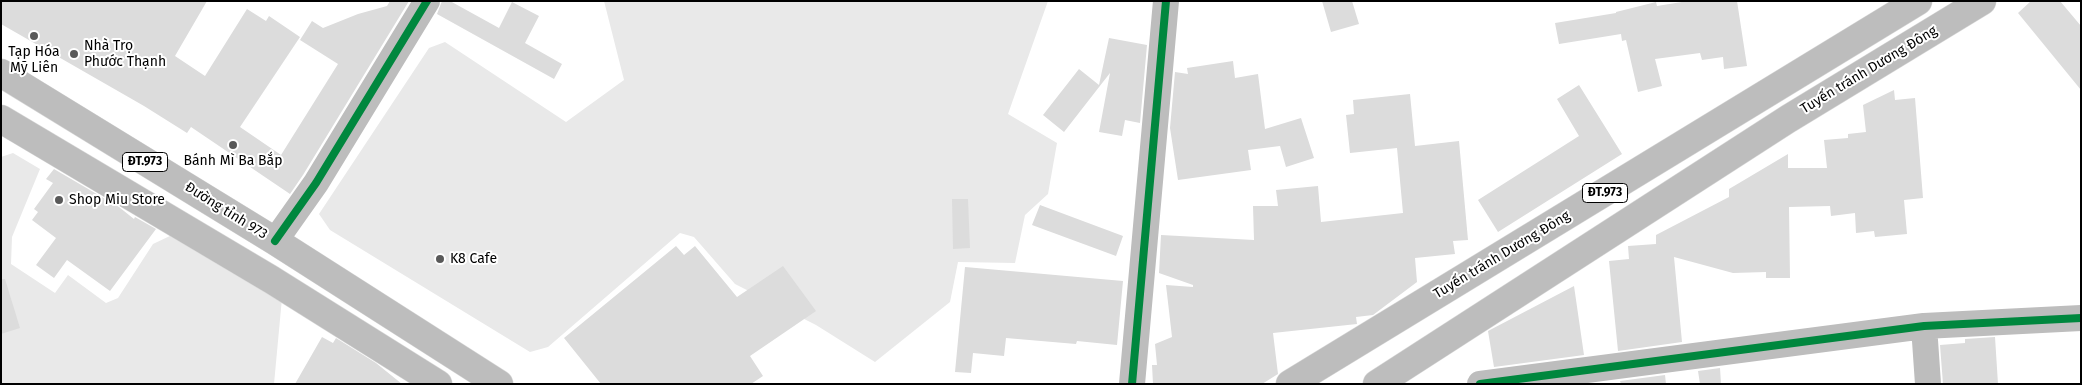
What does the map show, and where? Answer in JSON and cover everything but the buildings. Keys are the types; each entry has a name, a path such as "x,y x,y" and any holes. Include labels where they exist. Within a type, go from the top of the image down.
{"main road":[{"name":"Tuyến tránh Dương Đông","path":"1290,384 1918,1"},
{"name":"Tuyến tránh Dương Đông","path":"1384,382 1788,119 1982,1"},
{"name":"Đường tỉnh 973","path":"1,73 282,246 499,384"},
{"name":"ĐT.973","path":"1,119 272,280 438,384"}],"street":[{"path":"282,246 316,183 428,1"},
{"path":"1132,384 1166,1"},
{"path":"1485,383 1924,326 2081,318"},
{"path":"1924,326 1928,384"}],"shaded area":[{"path":"604,1 1048,1 1008,114 1057,143 1048,194 1025,215 1015,263 958,262 950,302 875,362 816,325 735,284 694,237 680,233 548,347 530,352 330,230 319,214 429,48 445,42 566,122 624,80"},
{"path":"13,153 40,169 12,237 11,264 55,293 68,275 106,303 118,298 153,244 172,235 282,298 274,384 1,384 1,157"}],"cycle path":[{"path":"275,241 316,183 427,1"},
{"path":"1132,384 1166,1"},
{"path":"1480,384 1924,326 2081,318"}],"place":[{"name":"Tạp Hóa Mỹ Liên","path":"34,36"},
{"name":"Nhà Trọ Phước Thạnh","path":"74,54"},
{"name":"Bánh Mì Ba Bắp","path":"233,145"},
{"name":"Shop Miu Store","path":"59,200"},
{"name":"K8 Cafe","path":"440,259"}]}
